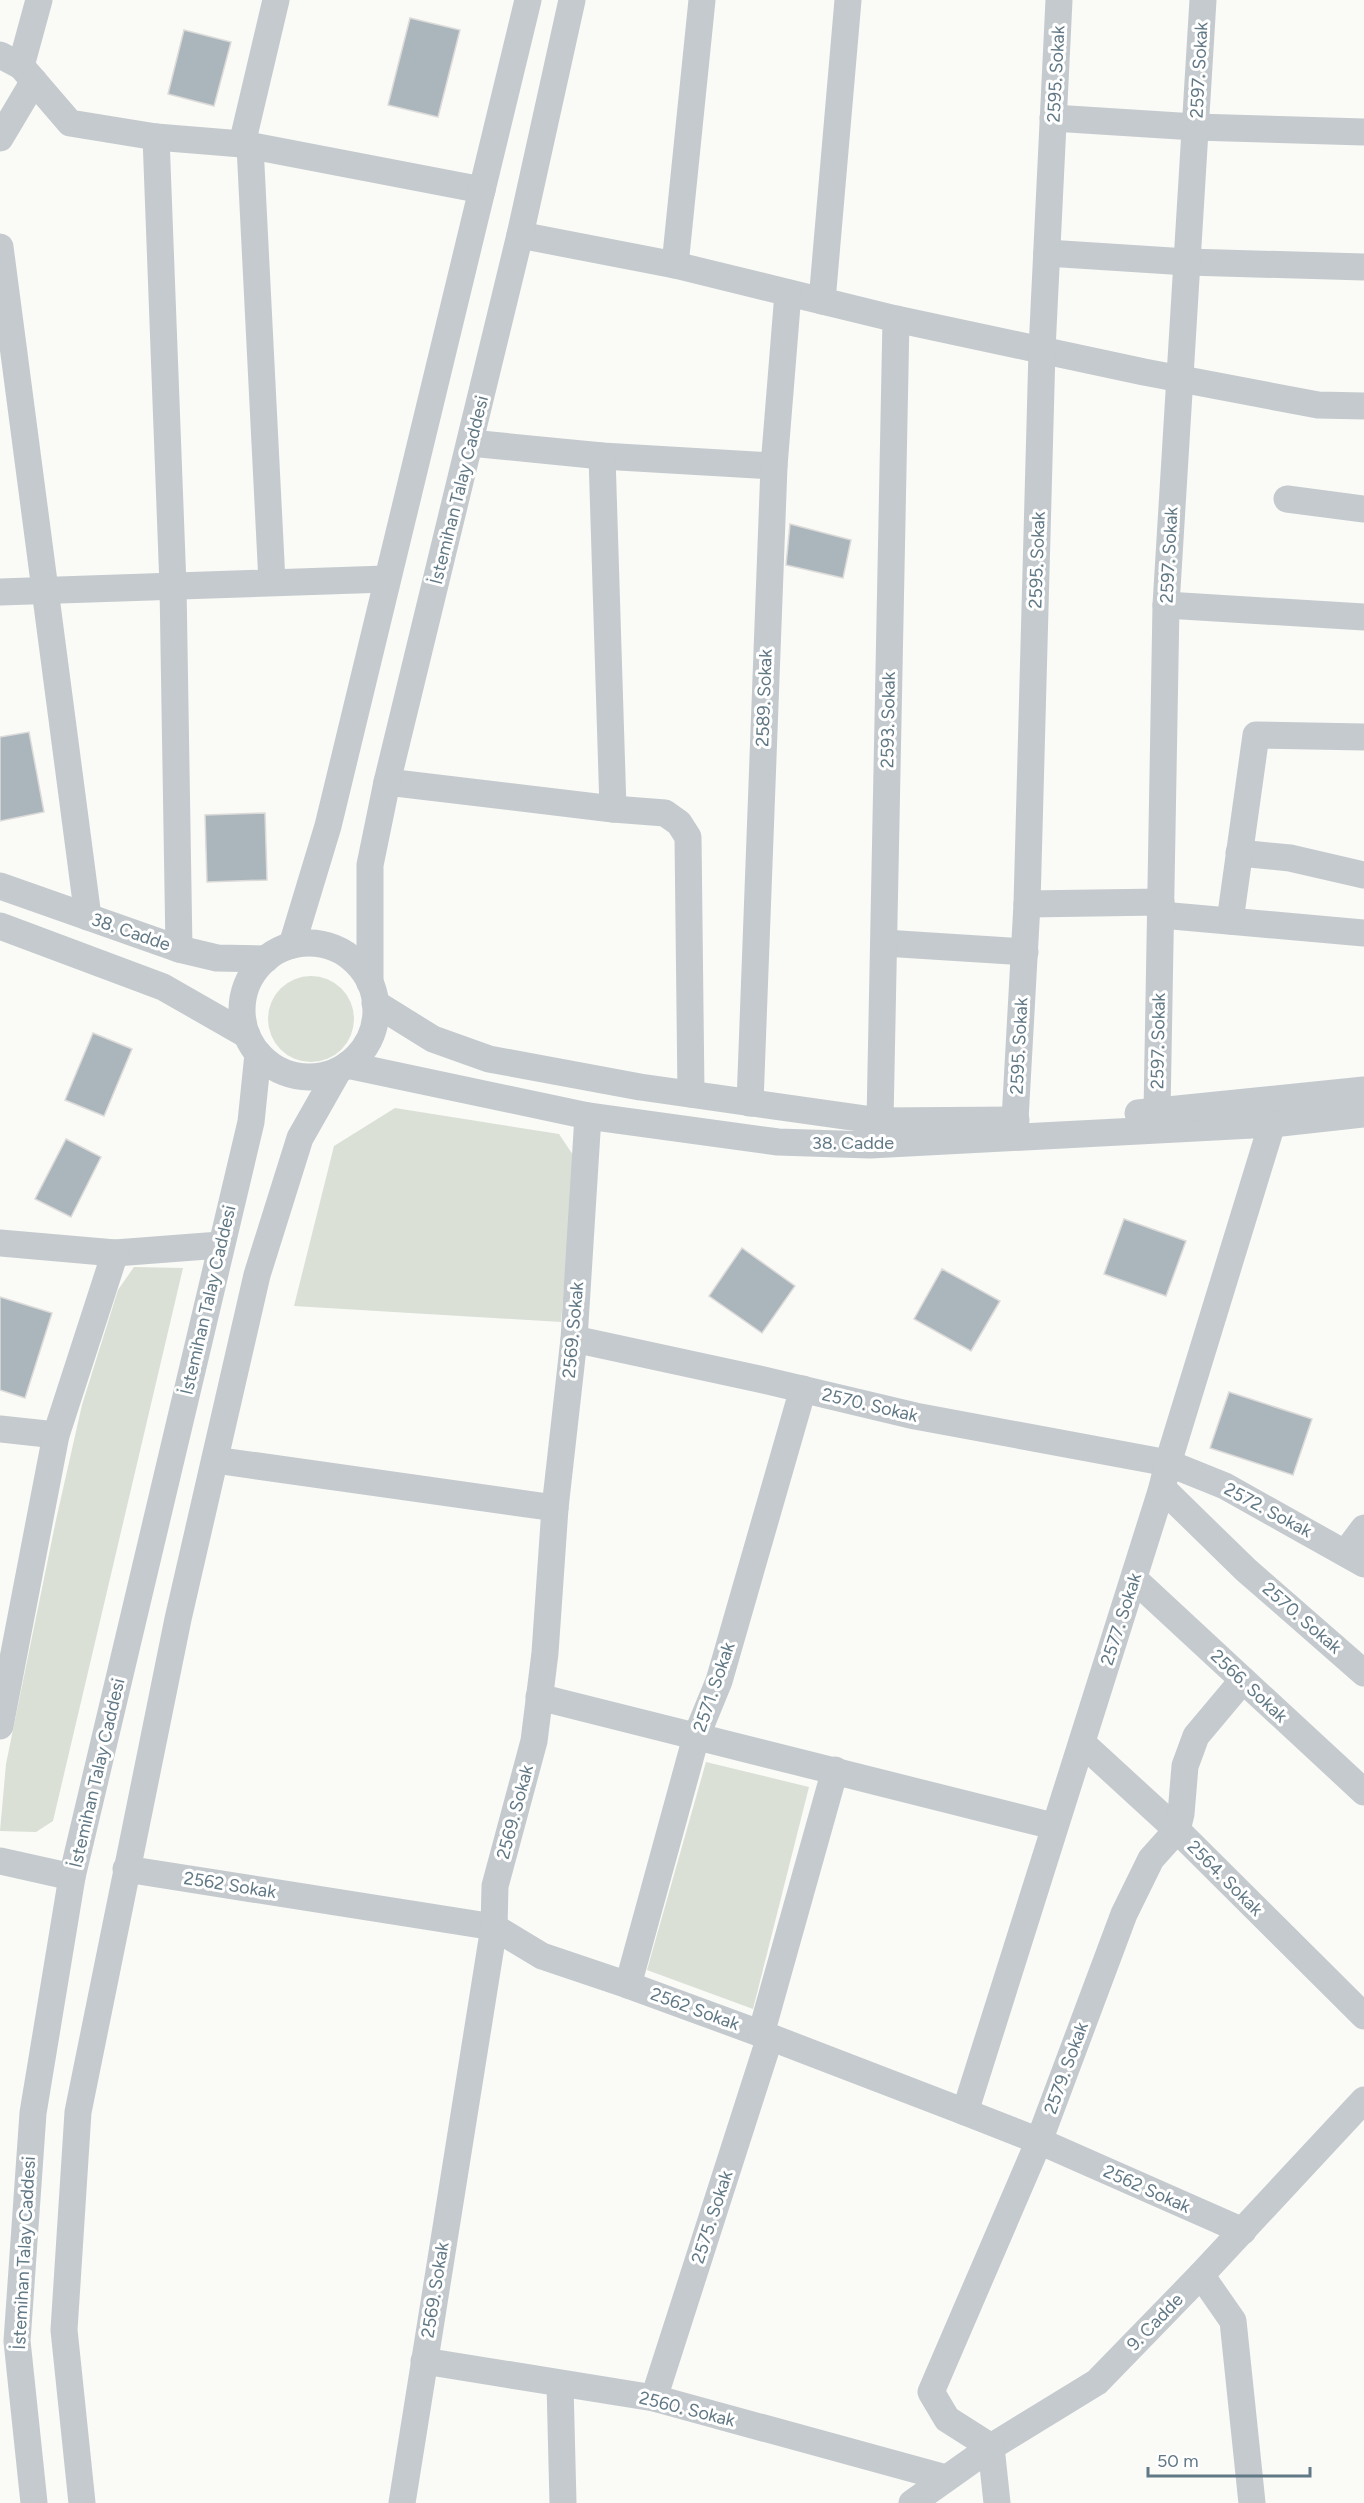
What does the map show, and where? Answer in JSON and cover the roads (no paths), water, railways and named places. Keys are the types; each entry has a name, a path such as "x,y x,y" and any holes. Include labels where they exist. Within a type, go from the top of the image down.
{"street":[{"path":"0,138 39,0"},
{"path":"272,582 246,145 276,0"},
{"path":"292,945 328,826 528,0"},
{"name":"İstemihan Talay Caddesi","path":"373,993 370,865 387,782 520,235 572,0"},
{"path":"675,265 702,0"},
{"path":"822,301 848,0"},
{"name":"2595. Sokak","path":"1015,1120 1027,904 1042,350 1059,0"},
{"name":"2597. Sokak","path":"1157,1112 1166,605 1203,0"},
{"path":"18,68 70,123 156,137 246,145 482,190"},
{"path":"1053,118 1196,127 1364,132"},
{"path":"156,137 173,586 179,949"},
{"path":"520,235 675,265 896,319 1179,378 1318,405 1364,406"},
{"path":"0,247 88,918"},
{"path":"1047,253 1187,262 1364,267"},
{"name":"2589. Sokak","path":"750,1103 774,466 788,293"},
{"name":"2593. Sokak","path":"880,1120 896,319"},
{"path":"470,443 602,456 774,466"},
{"path":"602,456 613,809"},
{"path":"1287,499 1364,508"},
{"path":"0,592 386,579"},
{"path":"1166,605 1364,617"},
{"path":"1230,921 1256,735 1364,737"},
{"path":"387,782 665,813 679,823 688,837 690,1094"},
{"path":"1239,853 1290,858 1364,875"},
{"name":"38. Cadde","path":"0,886 179,949 217,958 266,959"},
{"path":"1027,904 1161,908 1230,921 1364,933"},
{"path":"0,926 163,987 252,1045 274,1068 295,1076 317,1077 342,1068"},
{"path":"884,943 1025,952"},
{"path":"82,2503 64,2330 78,2112 178,1619 257,1275 300,1138 342,1068 360,1053 370,1038 375,1021 373,993 360,967 346,955 329,947 311,944 292,945 266,959 254,973 246,989 242,1007 252,1045"},
{"name":"38. Cadde","path":"373,993 433,1039 489,1059 640,1087 880,1120 1015,1120 1157,1112 1364,1090"},
{"name":"İstemihan Talay Caddesi","path":"34,2503 8,2340 33,2113 72,1877 251,1122 252,1045"},
{"name":"38. Cadde","path":"342,1068 588,1116 778,1142 870,1145 1272,1124 1364,1114"},
{"name":"2569. Sokak","path":"402,2503 494,1927 495,1886 534,1741 545,1653 555,1508 574,1339 588,1116"},
{"name":"2577. Sokak","path":"965,2112 1053,1826 1134,1579 1272,1124"},
{"path":"0,1243 115,1253 220,1245"},
{"path":"0,1726 56,1435 115,1253"},
{"name":"2570. Sokak","path":"574,1339 803,1389 1165,1475 1246,1570 1364,1673"},
{"name":"2571. Sokak","path":"628,1984 696,1737 719,1682 803,1389"},
{"path":"0,1429 56,1435"},
{"path":"215,1460 555,1508"},
{"name":"2572. Sokak","path":"1165,1475 1225,1486 1355,1558"},
{"path":"1355,1558 1364,1528"},
{"name":"2566. Sokak","path":"1134,1579 1364,1792"},
{"path":"1177,1830 1181,1814 1185,1766 1197,1737 1243,1680"},
{"path":"539,1697 1053,1826"},
{"name":"2564. Sokak","path":"1082,1743 1177,1830 1364,2016"},
{"name":"2575. Sokak","path":"654,2398 766,2035 835,1770"},
{"name":"2579. Sokak","path":"991,2447 947,2419 931,2392 1039,2141 1124,1914 1151,1859 1177,1830"},
{"path":"0,1861 72,1877"},
{"name":"2562 Sokak","path":"126,1869 494,1927 542,1956 628,1984 965,2112 1039,2141 1243,2230"},
{"name":"9. Cadde","path":"912,2503 991,2447 1096,2382 1201,2275 1364,2100"},
{"path":"1201,2275 1233,2321 1252,2503"},
{"name":"2560. Sokak","path":"424,2361 654,2398 946,2478"},
{"path":"560,2384 562,2503"},
{"path":"991,2447 997,2503"}]}
